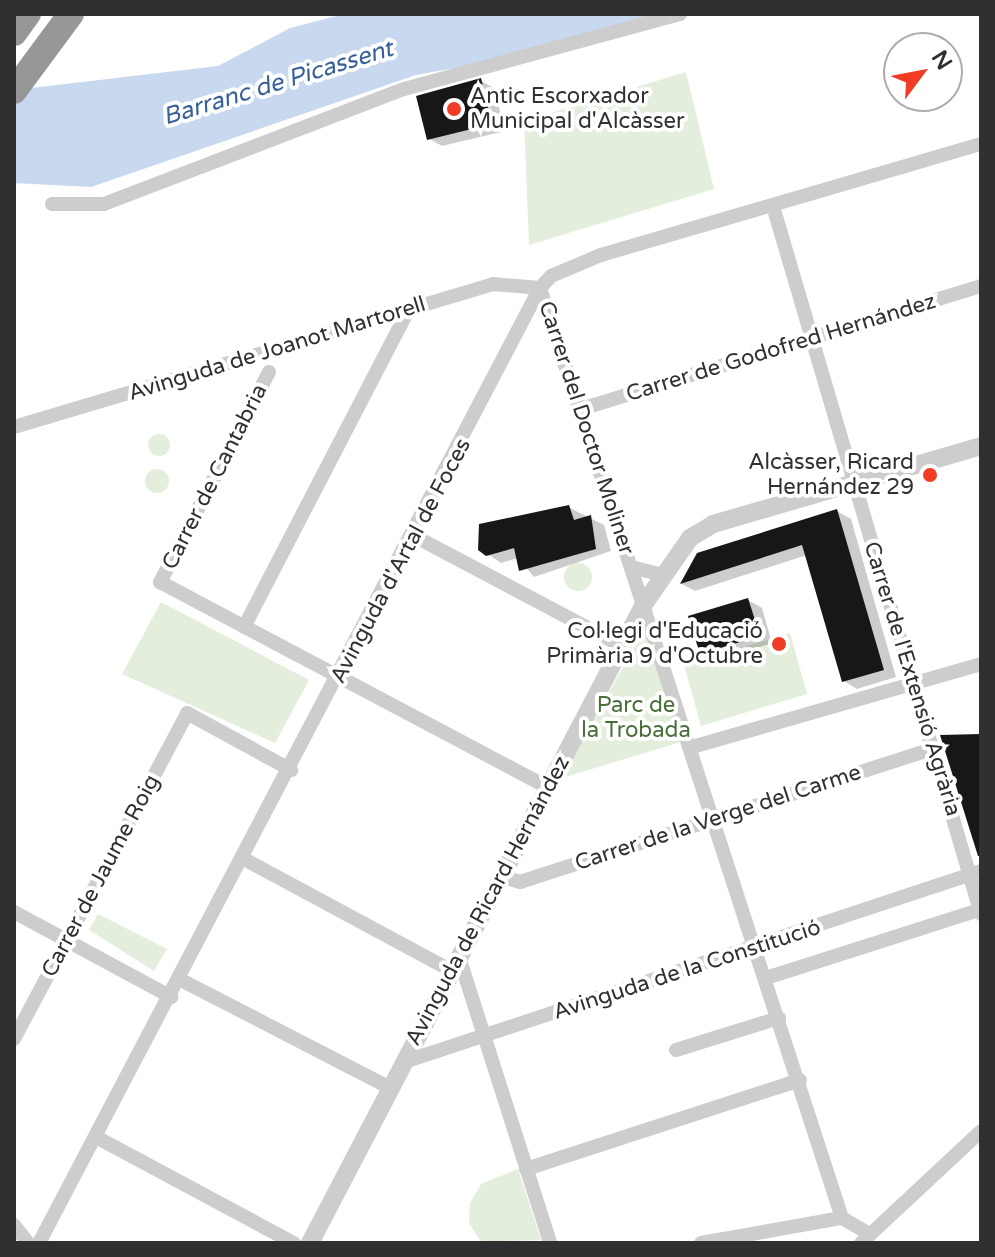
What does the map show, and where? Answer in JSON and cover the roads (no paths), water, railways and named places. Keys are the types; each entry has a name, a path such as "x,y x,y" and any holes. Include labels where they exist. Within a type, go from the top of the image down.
{"highway":[{"path":"14,33 28,14"},
{"path":"14,91 71,14"}],"street":[{"path":"52,204 104,204 404,89 680,14"},
{"path":"540,288 551,276 601,255 981,144"},
{"name":"Carrer de l'Extensió Agrària","path":"773,206 853,484 976,873 980,912"},
{"name":"Avinguda de Joanot Martorell","path":"14,427 505,282 540,288"},
{"name":"Carrer de Godofred Hernández","path":"581,409 981,286"},
{"name":"Carrer del Doctor Moliner","path":"540,288 692,747 842,1218"},
{"name":"Avinguda d'Artal de Foces","path":"39,1243 416,537 540,288"},
{"path":"409,309 244,627 547,787"},
{"name":"Carrer de Cantabria","path":"244,627 160,582 269,372"},
{"name":"Avinguda de Ricard Hernández","path":"310,1243 644,604 690,538 713,524 981,446"},
{"path":"416,537 622,646"},
{"name":"Carrer del Doctor Moliner","path":"631,567 663,575"},
{"path":"692,747 981,664"},
{"name":"Carrer de Jaume Roig","path":"14,1039 187,713 291,770"},
{"name":"Carrer de la Verge del Carme","path":"503,877 520,882 934,748"},
{"path":"244,859 455,964 483,1036 550,1243"},
{"name":"Avinguda de la Constitució","path":"404,1062 757,948 976,873"},
{"path":"14,912 171,997"},
{"name":"Avinguda de la Constitució","path":"766,978 980,912"},
{"path":"181,980 390,1088"},
{"path":"676,1050 779,1018"},
{"path":"526,1169 800,1080"},
{"path":"701,1243 842,1218 864,1238 981,1131"},
{"path":"96,1137 294,1243"},
{"path":"14,1225 28,1243"}],"water":[{"name":"Barranc de Picassent","path":"344,14 658,14 506,59 416,75 91,187 14,183 14,90 218,66 290,28"}],"place":[{"name":"Antic Escorxador Municipal d'Alcàsser","path":"454,109"},
{"name":"Alcàsser, Ricard Hernández 29","path":"930,475"},
{"name":"Col·legi d'Educació Primària 9 d'Octubre","path":"779,644"}],"park label":[{"name":"Parc de la Trobada","path":"636,718"}]}
